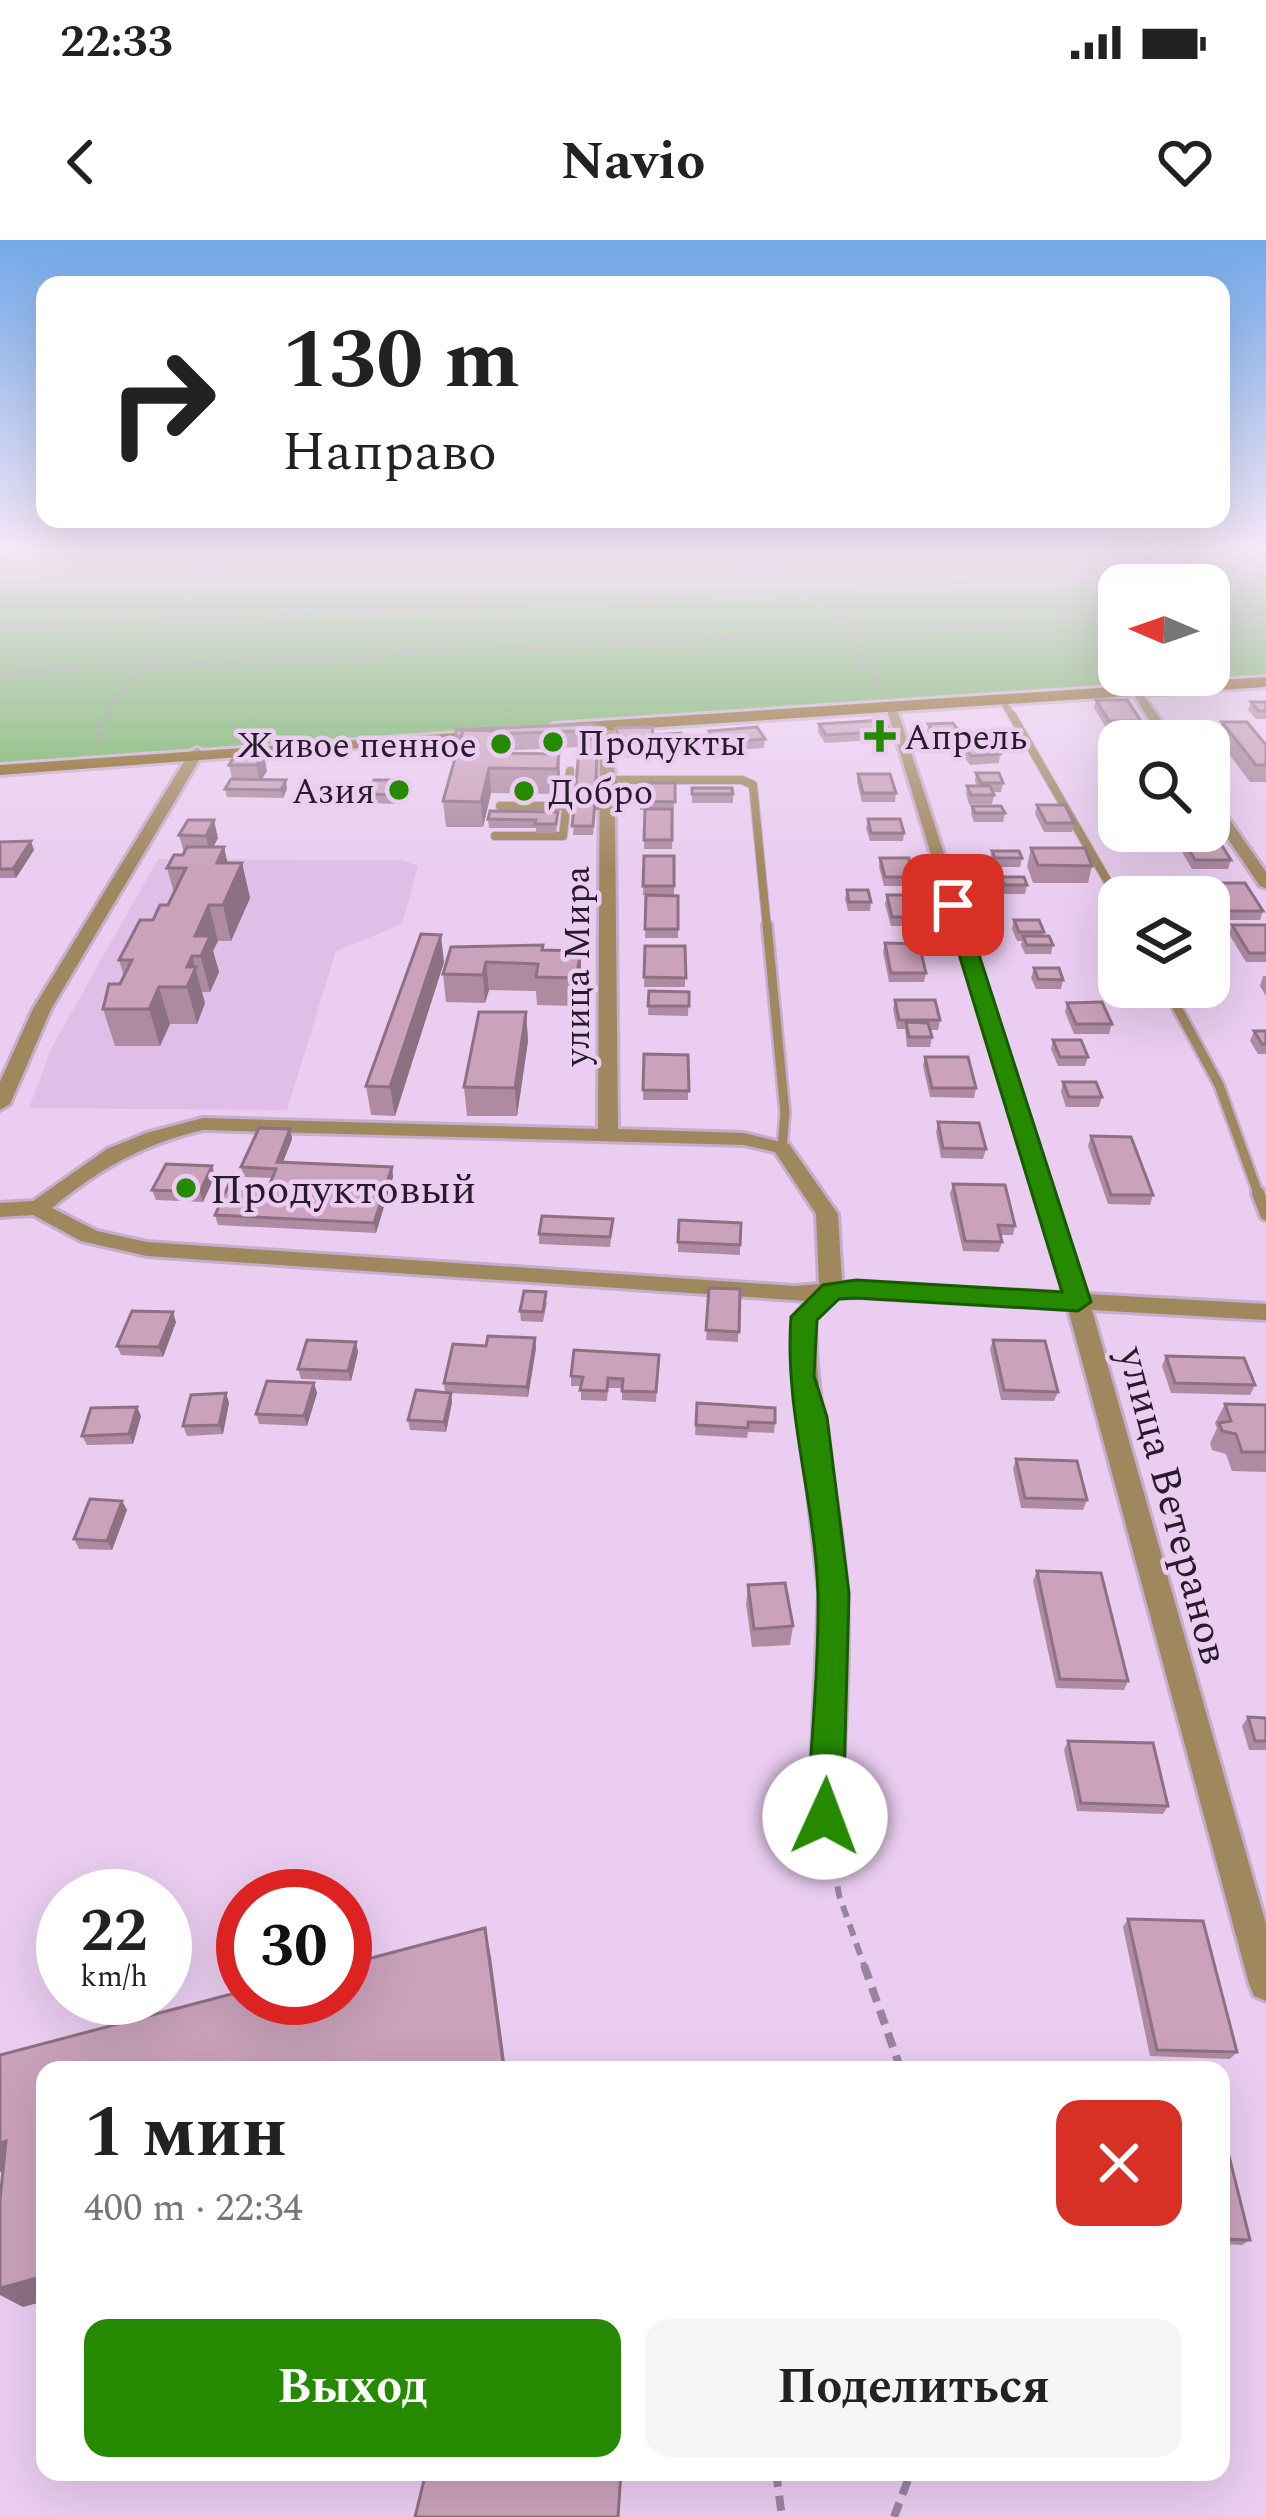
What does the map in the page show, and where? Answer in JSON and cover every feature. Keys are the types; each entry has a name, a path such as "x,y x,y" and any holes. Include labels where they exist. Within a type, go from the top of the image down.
{"main road":[{"path":"1230,684 1266,682"},
{"path":"537,730 1098,693"},
{"path":"0,770 513,731"}],"street":[{"name":"улица Ветеранов","path":"890,706 1078,1302 1266,1984"},
{"name":"улица Мира","path":"607,725 608,1135"},
{"path":"0,1104 42,1009 197,752"},
{"path":"1230,831 1266,883"},
{"path":"0,1210 38,1208 97,1159 141,1137 203,1124 744,1139 782,1148 827,1214 832,1291"},
{"path":"38,1208 57,1224 96,1240 147,1249 795,1294 832,1291 1266,1312"},
{"path":"825,1817 833,1593 813,1417 800,1376 804,1317 832,1291"}],"lane":[{"path":"1002,699 1105,876"},
{"path":"495,836 563,836 570,771"},
{"path":"609,780 742,780 753,785 785,1113 782,1148"},
{"path":"500,806 610,806"},
{"path":"1177,1008 1219,1085 1266,1214"}],"path":[{"path":"98,744 97,734 124,686 153,658"},
{"path":"0,673 303,658"},
{"path":"862,658 880,681 876,689 890,706"},
{"path":"825,1817 839,1894 898,2061"},
{"path":"777,2481 782,2517"},
{"path":"894,2517 907,2481"}],"shaded area":[{"path":"158,859 402,860 418,866 402,924 336,951 287,1110 29,1108 52,1047"}],"green space":[{"path":"0,658 1098,658 1098,687 0,763"},
{"path":"1230,658 1266,658 1266,675 1230,678"}],"building":[{"path":"1096,700 1127,700 1140,720 1108,720"},
{"path":"1251,702 1266,702 1266,711 1259,711"},
{"path":"883,720 891,731 826,735 819,724"},
{"path":"1230,722 1247,722 1266,745 1266,765 1256,765 1230,732"},
{"path":"953,723 958,730 933,731 928,724"},
{"path":"591,724 606,730 497,734 463,730 456,736 456,730"},
{"path":"652,727 653,735 681,733 688,746 627,750 615,728"},
{"path":"757,727 765,739 715,743 709,731"},
{"path":"463,730 498,731 492,753 559,754 557,769 489,768 481,802 443,801"},
{"path":"598,738 595,795 575,795 580,739"},
{"path":"994,746 1000,754 971,756 965,748"},
{"path":"237,753 264,754 256,765 229,765"},
{"path":"976,773 999,773 1003,783 981,783"},
{"path":"858,774 890,774 896,793 863,793"},
{"path":"231,779 286,780 281,790 225,789"},
{"path":"374,780 404,780 398,795 368,794"},
{"path":"641,783 675,783 675,802 640,801"},
{"path":"967,786 990,786 994,795 971,795"},
{"path":"692,788 732,788 733,794 692,794"},
{"path":"575,801 595,801 593,826 572,826"},
{"path":"1037,805 1065,805 1074,823 1046,823"},
{"path":"972,806 1001,806 1005,813 975,813"},
{"path":"645,809 672,809 672,840 644,840"},
{"path":"490,811 558,812 556,824 535,824 536,820 488,819"},
{"path":"868,819 900,819 904,833 871,833"},
{"path":"188,820 214,820 206,836 179,835"},
{"path":"31,841 13,869 0,869 0,842"},
{"path":"187,847 224,847 217,863 242,863 223,905 209,905 195,936 210,936 201,956 192,956 187,967 196,967 187,987 159,987 149,1009 103,1009 109,984 120,984 132,960 119,960 140,920 153,920 160,905 168,905 186,868 167,868 174,855 183,855"},
{"path":"1031,848 1085,848 1092,866 1038,865"},
{"path":"992,851 1019,851 1022,858 995,858"},
{"path":"1190,852 1226,852 1231,860 1195,860"},
{"path":"644,856 674,856 674,886 643,886"},
{"path":"880,858 909,858 911,877 885,877"},
{"path":"1001,877 1024,877 1027,885 1004,885"},
{"path":"1230,883 1245,883 1263,911 1230,911"},
{"path":"847,890 868,890 871,902 849,902"},
{"path":"646,895 678,896 678,929 645,929"},
{"path":"887,895 925,901 930,917 892,917"},
{"path":"1014,920 1039,920 1044,932 1019,932"},
{"path":"1232,925 1266,925 1266,953 1249,953"},
{"path":"421,934 441,935 390,1087 366,1086"},
{"path":"1023,936 1049,936 1053,945 1027,945"},
{"path":"885,943 919,944 926,973 891,973"},
{"path":"543,945 542,950 581,951 576,978 536,977 538,964 486,962 483,975 443,974 451,947"},
{"path":"645,946 685,946 686,978 644,977"},
{"path":"1034,968 1059,968 1063,980 1038,979"},
{"path":"649,991 689,992 689,1006 648,1006"},
{"path":"895,1000 935,1000 940,1020 899,1020"},
{"path":"1098,1002 1112,1024 1076,1024 1067,1003"},
{"path":"479,1012 526,1012 515,1088 464,1087"},
{"path":"906,1022 928,1023 932,1037 909,1037"},
{"path":"1254,1031 1266,1031 1266,1044 1262,1044"},
{"path":"1053,1040 1081,1040 1088,1057 1060,1057"},
{"path":"644,1054 688,1055 689,1091 643,1090"},
{"path":"925,1057 968,1057 976,1088 932,1088"},
{"path":"1063,1082 1096,1082 1102,1097 1069,1097"},
{"path":"938,1122 979,1123 986,1149 943,1148"},
{"path":"259,1128 290,1129 277,1162 392,1167 374,1223 215,1215 229,1184 269,1186 276,1169 241,1167"},
{"path":"1091,1136 1131,1137 1153,1195 1111,1195"},
{"path":"166,1164 212,1166 200,1192 152,1190"},
{"path":"953,1184 1005,1185 1015,1226 998,1225 1002,1242 965,1241"},
{"path":"542,1216 613,1219 610,1237 539,1234"},
{"path":"679,1220 741,1223 740,1245 678,1242"},
{"path":"709,1288 740,1289 739,1332 706,1330"},
{"path":"524,1291 546,1292 543,1312 520,1311"},
{"path":"132,1311 173,1312 159,1347 117,1346"},
{"path":"488,1336 535,1338 527,1387 444,1383 453,1344 486,1346"},
{"path":"307,1340 356,1342 348,1371 298,1369"},
{"path":"993,1340 1045,1341 1058,1392 1004,1390"},
{"path":"574,1350 659,1355 656,1392 622,1391 623,1379 608,1378 607,1391 580,1390 583,1377 571,1376"},
{"path":"1166,1356 1244,1358 1255,1385 1175,1383"},
{"path":"267,1381 314,1383 304,1416 256,1414"},
{"path":"416,1390 451,1393 444,1422 408,1420"},
{"path":"226,1393 219,1425 183,1426 191,1395"},
{"path":"697,1403 775,1408 775,1423 748,1422 748,1428 696,1425"},
{"path":"1225,1404 1266,1405 1266,1452 1242,1452 1236,1434 1222,1431 1219,1423 1231,1421"},
{"path":"137,1407 129,1434 82,1436 91,1408"},
{"path":"1016,1459 1077,1461 1087,1500 1025,1498"},
{"path":"90,1499 122,1501 107,1541 74,1539"},
{"path":"1037,1571 1101,1573 1128,1681 1060,1679"},
{"path":"785,1583 793,1626 754,1629 748,1585"},
{"path":"1248,1717 1266,1718 1266,1741 1255,1741"},
{"path":"1068,1741 1153,1743 1168,1806 1081,1803"},
{"path":"1128,1919 1203,1921 1237,2052 1157,2050"},
{"path":"485,1928 503,2061 36,2061 36,2278 0,2288 6,2141 0,2143 0,2055 114,2025 192,2025 192,2004 216,1998 216,2025 372,2025 372,1958"},
{"path":"1230,2160 1250,2240 1230,2239"},
{"path":"424,2481 620,2481 618,2517 415,2517"}],"place":[{"name":"Апрель","path":"880,736"},
{"name":"Продукты","path":"553,742"},
{"name":"Живое пенное","path":"501,744"},
{"name":"Азия","path":"399,790"},
{"name":"Добро","path":"524,791"},
{"name":"Продуктовый","path":"186,1188"}],"route":[{"path":"825,1817 833,1593 813,1417 800,1376 804,1317 832,1291 856,1289 1078,1302 953,905"}]}
